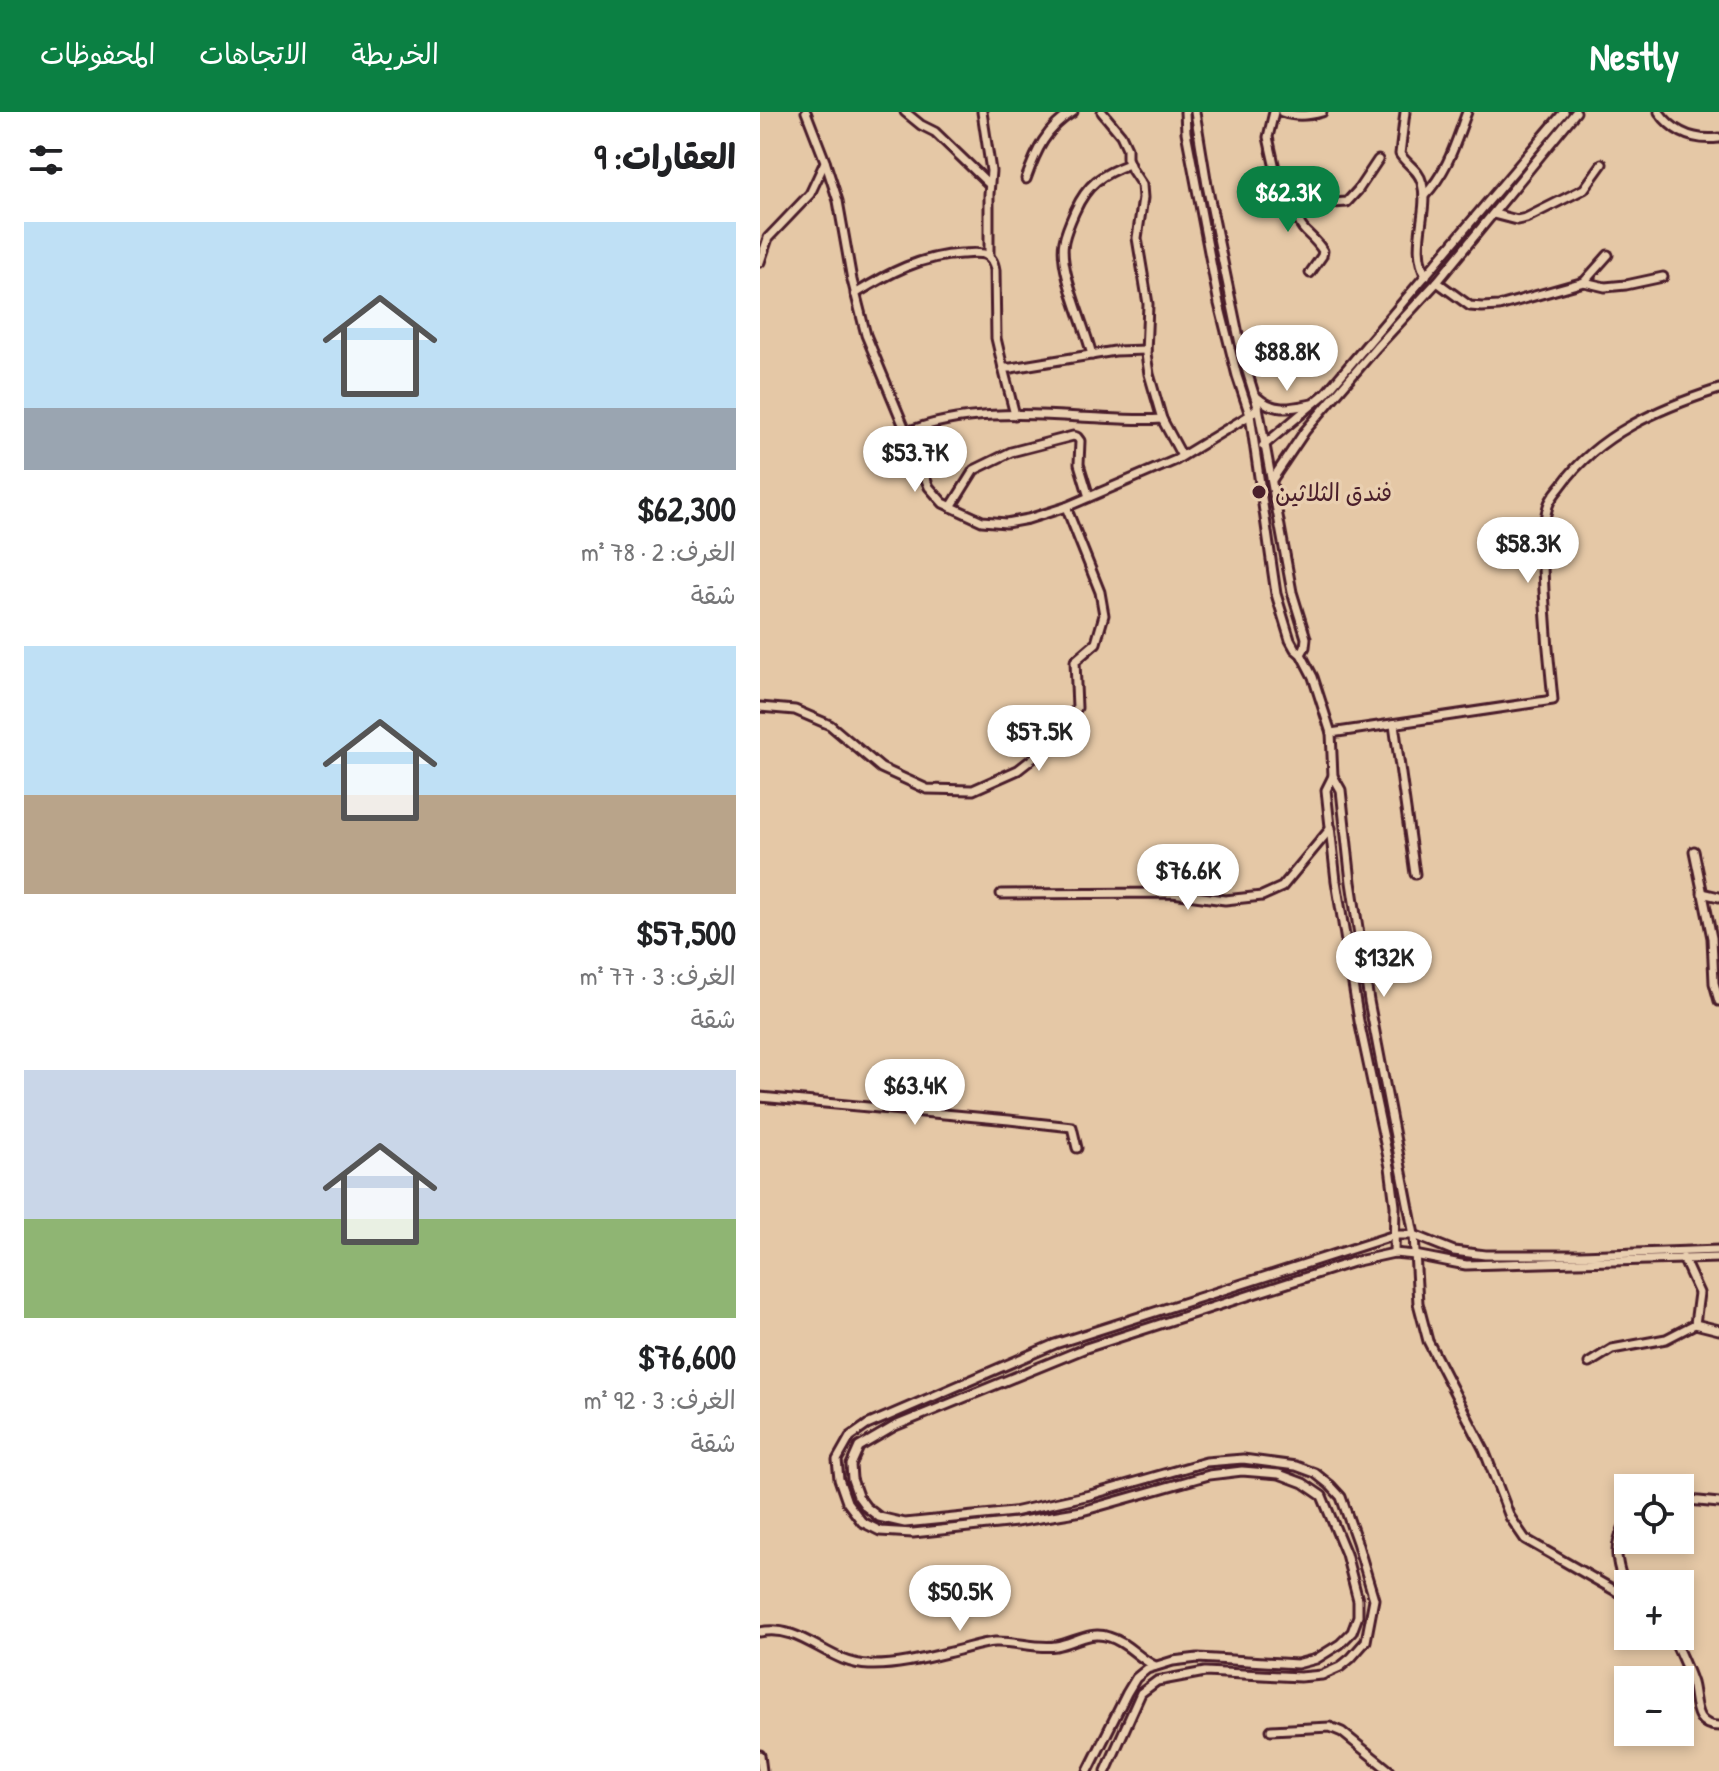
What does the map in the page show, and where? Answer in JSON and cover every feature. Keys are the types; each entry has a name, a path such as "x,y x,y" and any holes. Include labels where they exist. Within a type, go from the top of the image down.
{"street":[{"path":"806,112 838,201 866,335 929,487 943,503 982,521 1006,523 1028,519 1066,507 1182,456 1258,407"},
{"path":"905,112 935,132 989,184"},
{"path":"982,112 991,171 989,255 995,270 996,338 1015,415"},
{"path":"1026,179 1037,148 1051,130 1073,112"},
{"path":"1102,112 1121,135 1129,164 1142,185 1137,238 1148,304 1146,350 1149,374 1162,419 1182,456"},
{"path":"1185,112 1186,132 1219,304 1250,415 1276,594 1290,640 1301,654 1321,699 1331,733 1333,776 1341,790 1369,1001 1414,1235 1418,1303 1428,1341 1484,1450 1510,1517 1525,1539 1614,1590"},
{"path":"1195,112 1237,329 1258,407 1292,592 1306,638 1301,654"},
{"path":"1274,112 1268,137 1276,173 1299,199 1347,202 1378,160"},
{"path":"1282,112 1308,115 1322,112"},
{"path":"1405,112 1400,154 1419,174 1423,185 1419,250 1420,263 1426,276"},
{"path":"1424,196 1437,183 1448,163 1467,112"},
{"path":"1255,449 1264,445 1326,393 1564,112"},
{"path":"1262,490 1305,431 1437,282 1576,112"},
{"path":"1659,112 1682,134 1702,140 1719,138"},
{"path":"760,262 768,238 810,194 825,161"},
{"path":"1092,355 1063,260 1063,242 1082,197 1095,181 1129,164"},
{"path":"1494,214 1517,220 1526,218 1584,189 1602,164"},
{"path":"1299,199 1299,222 1323,251 1310,273"},
{"path":"855,294 885,275 913,263 944,255 989,255"},
{"path":"1584,282 1608,255"},
{"path":"1437,282 1470,306 1482,307 1499,306 1584,282 1605,287 1663,277"},
{"path":"1003,368 1115,351 1146,350"},
{"path":"1331,733 1553,700 1542,540 1549,503 1591,451 1636,422 1719,389"},
{"path":"1254,394 1274,408 1315,404"},
{"path":"907,432 926,424 987,416 1162,419"},
{"path":"951,507 974,470 996,457 1073,436 1080,441 1079,464 1089,497"},
{"path":"760,707 795,710 830,725 881,768 927,789 973,790 1018,770 1055,741 1077,708 1075,661 1096,643 1104,615 1100,592 1066,507"},
{"path":"1394,724 1415,874"},
{"path":"1333,776 1326,790 1336,881 1359,1021 1390,1167 1395,1206 1394,1253"},
{"path":"1001,894 1172,893 1225,900 1262,896 1282,887 1331,828"},
{"path":"1694,851 1712,938 1714,983 1719,1001"},
{"path":"1702,893 1719,897"},
{"path":"760,1097 1072,1127 1077,1148"},
{"path":"1088,1771 1136,1678 1147,1669 1198,1658 1297,1664 1316,1659 1340,1644 1352,1632 1358,1616 1358,1600 1346,1554 1322,1496 1303,1483 1279,1474 1242,1471 1209,1475 1082,1511 1016,1522 913,1533 880,1531 862,1522 847,1502 839,1479 837,1460 850,1437 867,1425 1055,1344 1395,1235 1414,1235 1454,1251 1485,1255 1719,1258"},
{"path":"1106,1771 1141,1693 1157,1681 1205,1672 1300,1677 1322,1675 1340,1667 1359,1650 1366,1641 1374,1599 1341,1497 1315,1473 1296,1466 1243,1459 1206,1462 1090,1495 1013,1512 905,1523 879,1517 858,1496 851,1465 859,1447 895,1426 1086,1348 1353,1262 1394,1253 1466,1265 1682,1256 1719,1250"},
{"path":"1682,1256 1699,1293 1695,1324"},
{"path":"1589,1363 1612,1349 1666,1339 1695,1324 1719,1330"},
{"path":"1694,1500 1719,1503"},
{"path":"760,1632 772,1629 790,1632 835,1656 866,1665 909,1662 997,1642 1054,1647 1096,1634 1123,1643 1155,1666"},
{"path":"1678,1650 1692,1684 1696,1712 1711,1726 1719,1726"},
{"path":"1271,1730 1330,1727 1342,1732 1390,1771"},
{"path":"760,1755 762,1771"}],"place":[{"name":"فندق الثلاثين","path":"1259,492"}]}
